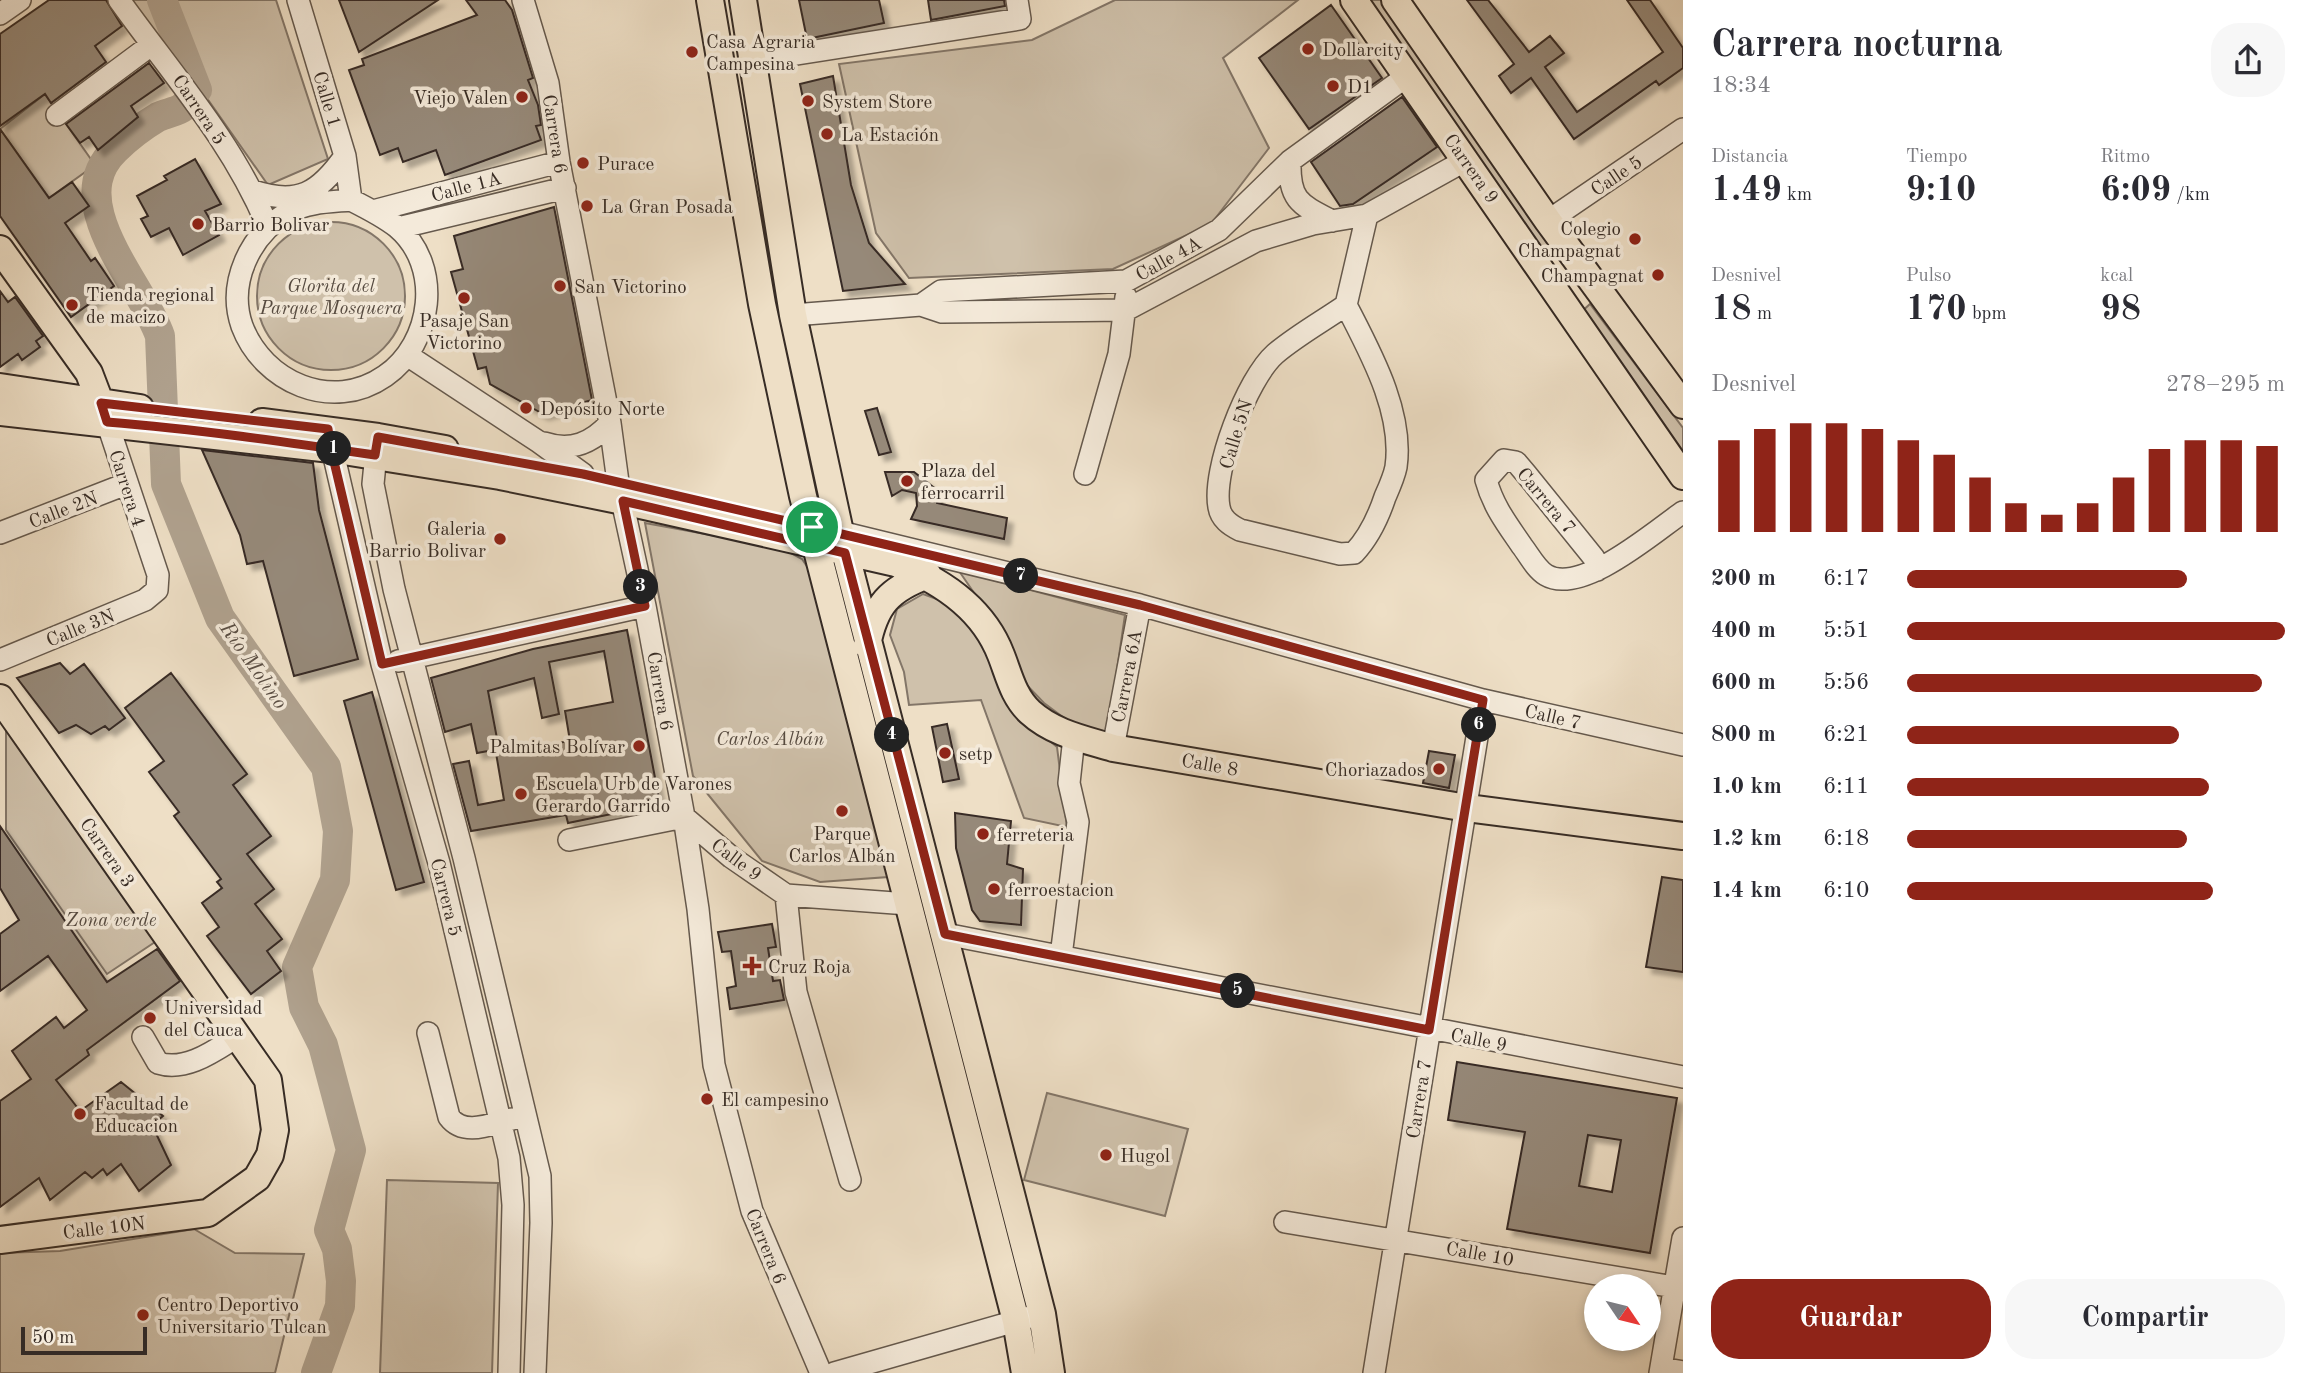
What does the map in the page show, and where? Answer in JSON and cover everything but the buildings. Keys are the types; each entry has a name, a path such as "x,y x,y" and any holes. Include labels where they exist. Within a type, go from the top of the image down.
{"main road":[{"path":"710,0 762,304 829,540 867,645 945,934 1042,1314 1051,1373"},
{"path":"743,0 829,540 908,904 1016,1321 1025,1373"},
{"name":"Carrera 9","path":"1354,0 1683,476"},
{"name":"Carrera 9","path":"1395,0 1548,221 1683,405"},
{"name":"Carrera 4","path":"0,249 89,373 109,413"},
{"path":"1551,284 1580,263"},
{"path":"0,387 109,413"},
{"path":"0,412 109,413 329,439 583,474 620,491 829,540"},
{"path":"377,446 724,509 829,540"},
{"name":"Calle 8","path":"829,540 928,576 958,596 985,625 1001,654 1016,694 1029,710 1048,726 1074,737 1113,748 1467,808 1683,836"},
{"path":"867,645 872,621 885,600 904,584 928,576"},
{"name":"Carrera 3","path":"0,698 268,1080 275,1130 270,1155 257,1178 208,1213"},
{"name":"Calle 10N","path":"0,1240 208,1213"}],"street":[{"path":"0,14 20,0"},
{"name":"Carrera 5","path":"119,0 201,109 253,191 268,227"},
{"name":"Calle 1","path":"298,0 345,156 351,200"},
{"name":"Carrera 6","path":"523,0 548,83 559,162 684,817 698,909 714,1065 752,1211 821,1373"},
{"path":"752,61 1020,19 1017,0"},
{"path":"57,115 151,45"},
{"name":"Calle 4A","path":"793,315 920,304 942,291 1126,281 1219,230 1290,161 1407,76"},
{"name":"Calle 5","path":"1548,221 1683,129"},
{"path":"253,191 277,199 303,196 329,179 345,156"},
{"path":"920,304 942,312 1126,310 1256,241 1332,221 1367,215 1466,160"},
{"path":"1290,161 1290,186 1295,198 1332,221"},
{"name":"Calle 1A","path":"373,211 559,162"},
{"name":"Calle 1A","path":"398,228 565,188"},
{"path":"351,200 373,211 398,228 415,250 425,276 427,304 421,331 407,355 385,376 358,389 328,392 296,386 269,369 249,344 238,314 238,282 248,252 268,227 290,211 316,203 351,200"},
{"path":"1346,305 1367,215"},
{"path":"1085,474 1119,354 1126,310 1126,281"},
{"name":"Calle 5N","path":"1346,305 1368,348 1395,423 1396,467 1381,510 1365,542 1354,553 1340,554 1240,530 1226,522 1219,507 1223,460 1241,401 1273,356 1346,305"},
{"path":"407,355 583,474"},
{"name":"Carrera 4","path":"109,413 126,484 158,575 156,590"},
{"path":"539,442 570,447 593,439 610,423"},
{"name":"Carrera 5","path":"329,439 382,664 439,863 509,1158 513,1205 509,1373"},
{"name":"Carrera 5","path":"377,446 373,484 394,589 464,858 540,1176 541,1223 535,1373"},
{"name":"Carrera 7","path":"1504,460 1516,462 1527,475 1594,558 1597,570 1576,579 1561,580 1545,575 1492,503 1486,480 1504,460"},
{"name":"Calle 2N","path":"0,533 126,484"},
{"path":"1597,570 1683,512"},
{"name":"Calle 7","path":"829,540 1140,605 1483,700 1683,745"},
{"path":"366,596 394,589"},
{"name":"Calle 3N","path":"0,660 145,600 156,590"},
{"name":"Carrera 6A","path":"1113,748 1140,605"},
{"path":"382,664 645,606"},
{"name":"Carrera 7","path":"1374,1373 1483,700"},
{"path":"403,735 429,728"},
{"path":"1061,956 1078,822 1069,783 1074,737"},
{"path":"569,840 684,817"},
{"name":"Calle 9","path":"684,817 731,857 786,895"},
{"path":"850,1180 796,992 786,895 908,904"},
{"name":"Calle 9","path":"945,934 1429,1030 1683,1077"},
{"path":"428,1033 449,1117 456,1125 467,1129 526,1115"},
{"path":"143,1037 158,1063 171,1068 198,1060 238,1036"},
{"name":"Calle 10","path":"1285,1222 1674,1287"},
{"path":"1683,1238 1660,1370 1683,1372"},
{"path":"834,1373 1042,1314"}],"green space":[{"path":"129,0 276,0 328,159 268,185 204,94"},
{"path":"1115,0 1298,0 1223,58 1269,148 1211,224 1113,269 909,278 876,233 839,64 1032,40"},
{"path":"1364,0 1385,0 1558,246 1545,255"},
{"path":"45,94 95,165 49,198 0,129"},
{"name":"Glorita del Parque Mosquera","path":"331,222 359,227 384,243 400,268 405,296 400,324 384,349 359,365 331,370 303,365 278,349 262,324 257,296 262,268 278,243 303,227"},
{"path":"1590,304 1683,428 1683,460 1579,314"},
{"name":"Carlos Albán","path":"645,523 782,548 802,559 814,577 888,877 820,882 762,861 693,776"},
{"path":"959,571 1125,615 1107,738 1075,726 1044,703 1019,677 981,603"},
{"path":"923,594 953,605 973,627 1020,716 1057,747 1067,827 1024,818 981,700 909,705 904,672 890,635 897,609"},
{"name":"Zona verde","path":"6,718 167,934 107,974 6,830"},
{"name":"Hugol","path":"1047,1093 1188,1129 1165,1216 1024,1180"},
{"path":"387,1180 498,1183 492,1373 380,1373"},
{"name":"Centro Deportivo Universitario Tulcan","path":"194,1229 235,1253 304,1254 275,1373 0,1373 0,1253 60,1251"}],"waterway":[{"name":"Río Molino","path":"162,0 197,90 183,107 152,120 115,150 100,171 96,194 110,244 160,336 166,484 220,618 326,767 338,831 335,880 297,967 304,1007 323,1045 351,1150 329,1230 337,1249 341,1281 340,1306 316,1373"}],"place":[{"name":"Dollarcity","path":"1308,49"},
{"name":"Casa Agraria Campesina","path":"692,52"},
{"name":"D1","path":"1333,86"},
{"name":"Viejo Valen","path":"522,97"},
{"name":"System Store","path":"808,101"},
{"name":"La Estación","path":"827,134"},
{"name":"Purace","path":"583,163"},
{"name":"La Gran Posada","path":"587,206"},
{"name":"Barrio Bolivar","path":"198,224"},
{"name":"Colegio Champagnat","path":"1635,239"},
{"name":"Champagnat","path":"1658,275"},
{"name":"San Victorino","path":"560,286"},
{"name":"Pasaje San Victorino","path":"464,298"},
{"name":"Tienda regional de macizo","path":"72,305"},
{"name":"Depósito Norte","path":"526,408"},
{"name":"Plaza del ferrocarril","path":"907,481"},
{"name":"Galeria Barrio Bolivar","path":"500,539"},
{"name":"Palmitas Bolívar","path":"639,746"},
{"name":"setp","path":"945,753"},
{"name":"Choriazados","path":"1439,769"},
{"name":"Escuela Urb de Varones Gerardo Garrido","path":"521,794"},
{"name":"Parque Carlos Albán","path":"842,811"},
{"name":"ferreteria","path":"983,834"},
{"name":"ferroestacion","path":"994,889"},
{"name":"Cruz Roja","path":"752,966"},
{"name":"Universidad del Cauca","path":"150,1018"},
{"name":"El campesino","path":"707,1099"},
{"name":"Facultad de Educacion","path":"80,1114"},
{"name":"Hugol","path":"1106,1155"},
{"name":"Centro Deportivo Universitario Tulcan","path":"143,1315"}],"route":[{"path":"812,527 724,509 583,474 378,437 375,455 331,449 194,432 107,422 101,403 328,429 331,449 382,664 645,606 623,501 845,553 945,934 1429,1030 1483,700 1140,605 812,527"}]}
